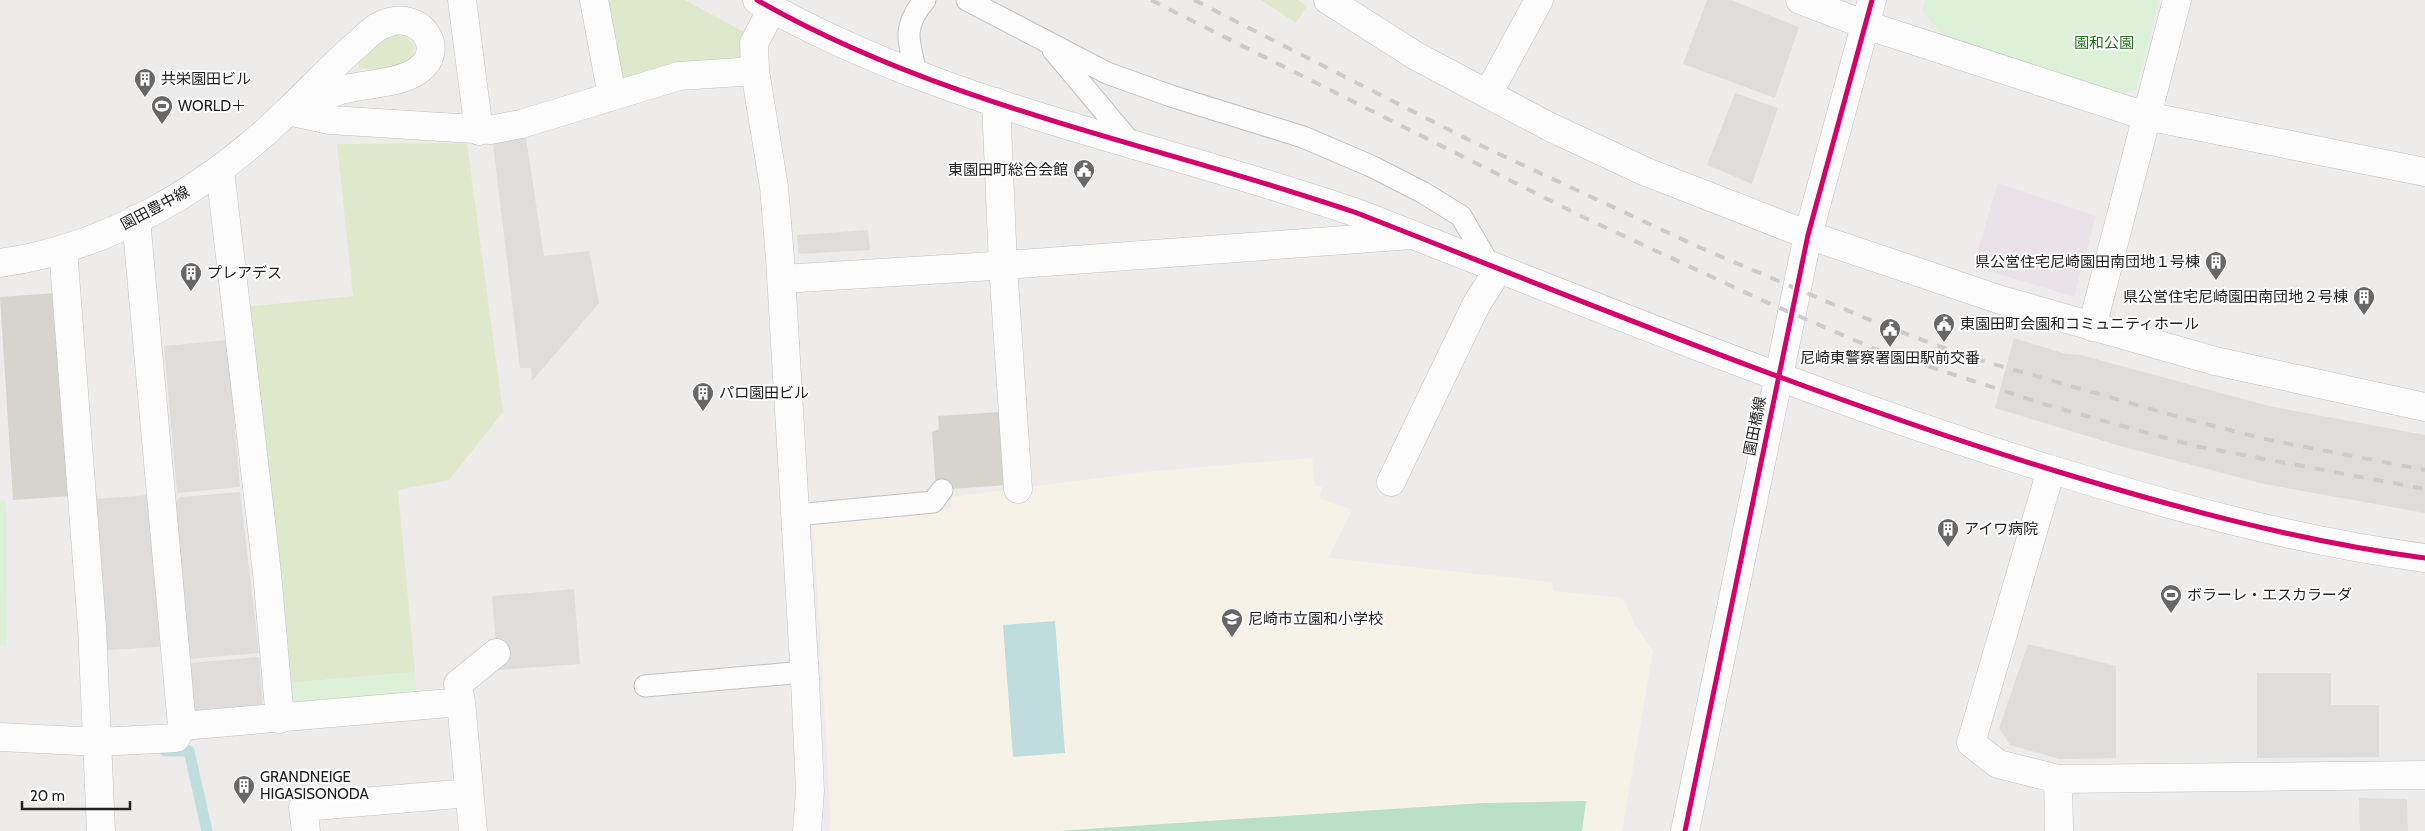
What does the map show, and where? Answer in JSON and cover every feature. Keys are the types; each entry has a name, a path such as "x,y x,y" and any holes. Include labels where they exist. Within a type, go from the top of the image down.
{"street":[{"path":"462,0 479,131"},
{"path":"594,0 612,96"},
{"path":"1328,0 1416,56 1550,127 1644,172 1808,235 2001,300 2215,362 2425,407"},
{"path":"1488,94 1539,0"},
{"path":"1800,0 1869,12 2146,116 2425,172"},
{"path":"2092,327 2177,0"},
{"path":"807,831 810,791 782,279 774,187 755,71 754,44 765,4 853,50 917,75 996,102 1306,196 1868,410 2051,470 2166,504 2272,531 2338,545 2425,558"},
{"name":"園田橋線","path":"1685,831 1766,438 1777,376 1808,235 1869,12"},
{"path":"400,20 409,20 423,29 429,38 431,44 428,57 423,66 414,73 403,78 340,90 288,111 339,60 379,26 400,20"},
{"path":"288,111 330,120 479,131 521,124 679,76 755,71"},
{"path":"996,102 1003,265 1018,490"},
{"name":"園田豊中線","path":"0,263 63,249 118,228 176,198 220,170 288,111"},
{"path":"220,170 267,573 280,719"},
{"path":"0,737 98,750 176,738 182,726 136,219"},
{"path":"782,279 1412,235"},
{"path":"63,249 92,627 101,831"},
{"path":"1391,482 1494,267"},
{"path":"2051,470 1971,743 1998,764 2058,779 2425,775"},
{"path":"474,831 458,684 496,653"},
{"path":"182,726 461,702"},
{"path":"2058,779 2059,831"},
{"path":"306,831 303,807 469,793"}],"lane":[{"path":"917,75 910,48 909,26 911,18 925,0"},
{"path":"967,0 1107,73 1303,137 1380,170 1422,192 1460,216 1494,267"},
{"path":"1047,42 1131,143"},
{"path":"796,515 933,502 942,490"},
{"path":"645,686 804,672"}],"shaded area":[{"path":"1707,0 1731,0 1799,27 1775,98 1683,64"},
{"path":"1735,93 1778,108 1752,184 1707,165"},
{"path":"525,132 544,256 589,251 599,303 532,381 531,368 520,368 492,136"},
{"path":"1998,183 2096,216 2074,297 1973,266"},
{"path":"868,230 870,250 799,254 797,235"},
{"path":"56,293 71,496 13,500 0,297"},
{"path":"2014,338 2066,354 2081,355 2269,406 2425,435 2425,513 2264,484 2120,446 1995,408"},
{"path":"227,340 240,487 177,493 164,346"},
{"path":"1000,412 1007,485 936,490 932,432 939,429 938,416"},
{"name":"尼崎市立園和小学校","path":"1312,458 1315,486 1322,487 1319,498 1352,510 1328,558 1552,582 1554,591 1623,598 1635,625 1653,651 1622,831 829,831 826,733 813,521 951,508 952,497 1144,472"},
{"path":"240,492 259,653 188,659 172,505 181,497"},
{"path":"149,495 160,647 106,650 95,499"},
{"path":"574,589 580,664 498,670 492,596"},
{"path":"2028,644 2116,666 2116,758 2060,759 2010,745 1999,728"},
{"path":"259,657 263,707 195,714 189,663"},
{"path":"2257,673 2331,673 2331,705 2379,705 2379,757 2257,758"},
{"path":"2359,798 2407,799 2408,831 2360,831"}],"green space":[{"path":"606,0 685,0 744,32 740,63 619,83"},
{"path":"1261,0 1298,0 1307,6 1296,23"},
{"name":"園和公園","path":"1925,0 2159,0 2136,90 2121,93 1942,35 1922,11"},
{"path":"391,34 405,36 414,45 413,57 408,64 377,70 359,68 358,60 370,47"},
{"path":"467,143 503,412 449,480 398,490 415,672 288,683 244,307 353,296 337,144"},
{"path":"6,499 7,647 0,645 0,500"},
{"path":"415,672 417,698 292,708 288,683"},
{"path":"1586,801 1582,831 1057,831 1483,803"}],"water":[{"path":"1055,621 1065,753 1013,757 1003,625"}],"waterway":[{"path":"165,751 189,751 207,831"}],"railway":[{"path":"1151,0 1583,217 1766,302 1875,349 2050,406 2195,446 2425,489"},
{"path":"1194,0 1469,140 1701,248 1877,323 1966,356 2186,419 2269,440 2425,470"}],"cycle path":[{"path":"757,0 828,37 901,68 975,96 1281,188 1357,213 1699,347 1959,440 2186,509 2329,542 2425,558"},
{"path":"1685,831 1808,235 1872,0"}],"place":[{"name":"共栄園田ビル","path":"145,98"},
{"name":"WORLD＋","path":"162,125"},
{"name":"東園田町総合会館","path":"1084,189"},
{"name":"県公営住宅尼崎園田南団地１号棟","path":"2216,281"},
{"name":"プレアデス","path":"191,292"},
{"name":"県公営住宅尼崎園田南団地２号棟","path":"2364,316"},
{"name":"東園田町会園和コミュニティホール","path":"1944,343"},
{"name":"尼崎東警察署園田駅前交番","path":"1890,348"},
{"name":"パロ園田ビル","path":"703,412"},
{"name":"アイワ病院","path":"1948,548"},
{"name":"ボラーレ・エスカラーダ","path":"2171,614"},
{"name":"尼崎市立園和小学校","path":"1232,638"},
{"name":"GRANDNEIGE HIGASISONODA","path":"244,805"}]}
